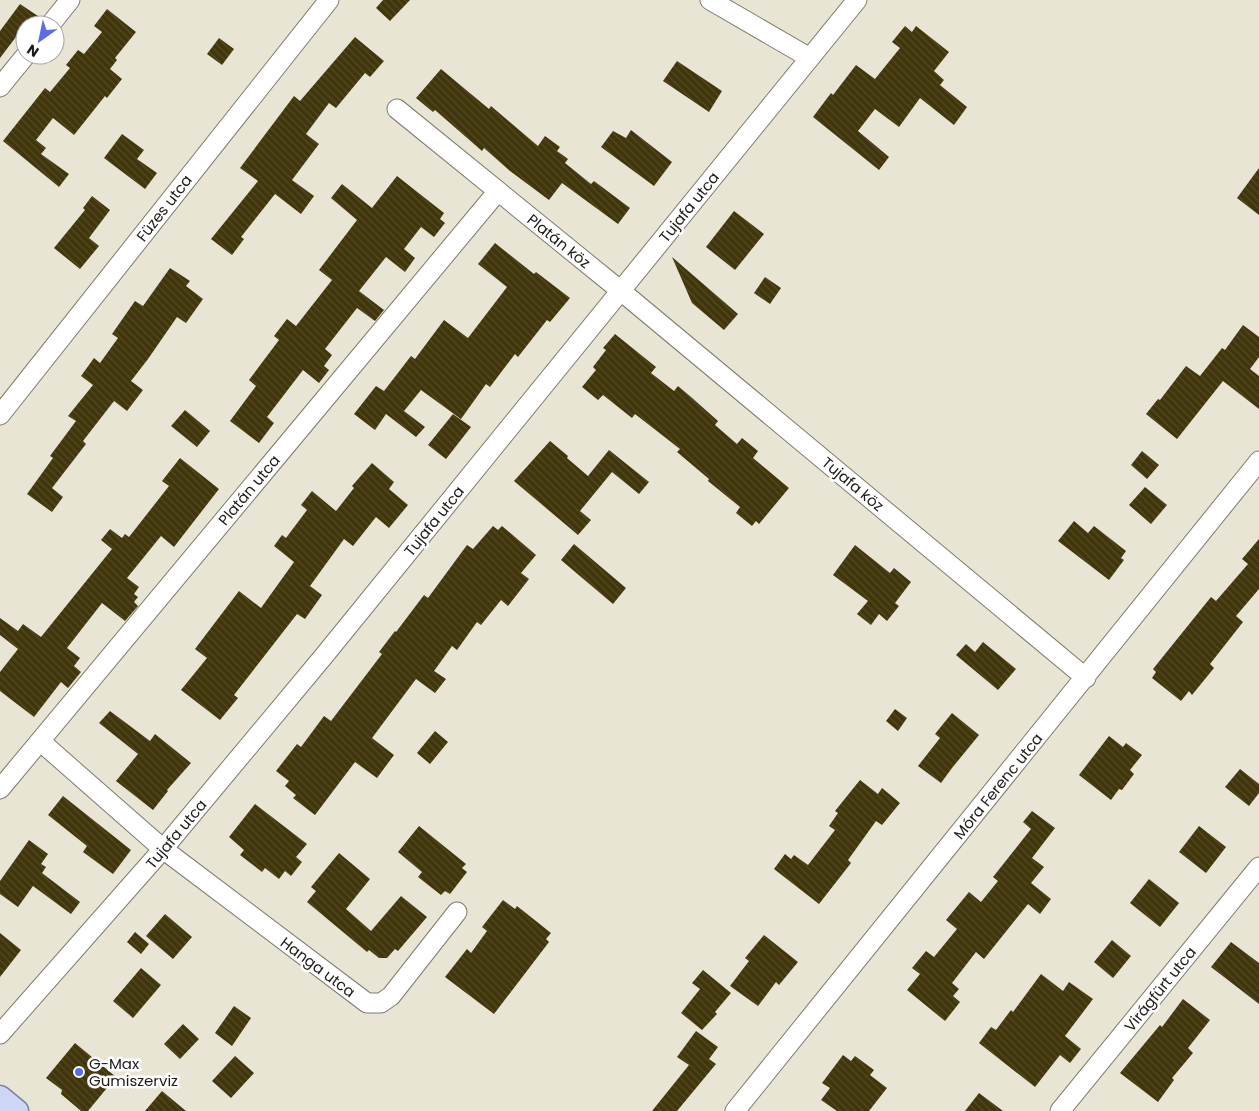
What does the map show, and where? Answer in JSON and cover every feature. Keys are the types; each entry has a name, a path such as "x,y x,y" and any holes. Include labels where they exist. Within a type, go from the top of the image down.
{"main road":[{"path":"0,1097 17,1111"}],"street":[{"path":"58,15 70,0"},
{"name":"Füzes utca","path":"0,415 329,0"},
{"path":"710,0 810,58"},
{"name":"Tujafa utca","path":"0,1034 164,849 323,657 857,0"},
{"path":"0,87 18,65"},
{"name":"Platán köz","path":"397,109 621,291"},
{"name":"Platán utca","path":"0,789 498,190"},
{"name":"Tujafa köz","path":"621,291 1086,678"},
{"name":"Móra Ferenc utca","path":"735,1111 1086,678 1259,461"},
{"name":"Hanga utca","path":"40,741 164,849 367,1003 381,1003 391,996 456,912"},
{"name":"Virágfürt utca","path":"1060,1111 1259,867"}],"building":[{"path":"383,0 410,0 390,21 376,8"},
{"path":"20,4 36,15 15,15 15,38 0,58 0,31"},
{"path":"107,9 136,32 115,58 117,60 110,69 122,79 107,98 105,96 74,135 53,118 36,140 46,148 41,154 69,174 59,187 3,141 45,88 50,92 70,68 66,65 78,50 84,54 102,32 94,26"},
{"path":"905,26 912,32 916,26 949,52 934,71 944,80 940,85 967,107 954,125 920,98 899,127 875,109 858,131 889,157 879,170 813,117 856,65 875,79 900,48 892,42"},
{"path":"355,37 384,61 370,77 365,73 336,108 329,103 306,134 319,144 292,180 314,196 301,214 275,194 241,237 244,239 232,255 211,239 258,181 240,168 294,96 300,101"},
{"path":"219,38 234,49 222,65 207,54"},
{"path":"677,61 722,91 709,112 663,81"},
{"path":"441,69 489,109 491,106 538,146 545,136 560,147 557,151 568,159 565,163 591,184 594,181 630,208 618,224 562,183 549,200 510,171 484,148 482,151 435,110 433,112 416,98"},
{"path":"631,130 672,162 654,186 601,147 613,131 626,138"},
{"path":"122,134 144,150 137,159 157,173 145,189 104,158"},
{"path":"1259,168 1259,215 1237,198"},
{"path":"397,176 444,213 440,219 445,223 434,237 421,227 404,249 415,258 405,272 386,257 359,291 384,310 375,321 357,308 325,349 332,355 324,366 329,370 319,383 303,370 267,417 274,423 259,443 230,421 256,386 249,380 279,340 274,336 287,319 296,326 332,280 319,270 357,220 331,198 342,184 372,208"},
{"path":"92,196 110,210 89,238 99,246 80,269 54,248 85,210 83,208"},
{"path":"734,211 764,234 735,270 706,247"},
{"path":"495,243 534,274 536,272 570,298 550,322 547,320 518,357 515,354 490,387 486,384 461,419 421,390 404,411 425,427 416,437 386,414 375,430 354,414 376,386 384,391 411,356 415,359 444,320 468,338 507,287 478,264"},
{"path":"672,257 738,314 724,330 692,303"},
{"path":"170,268 190,281 186,286 203,299 186,323 177,317 131,381 143,390 127,411 114,401 83,441 86,444 52,488 63,497 52,512 27,494 53,458 50,456 76,421 68,416 93,385 81,376 94,358 100,363 118,338 112,334 135,301 143,306"},
{"path":"765,277 781,288 770,304 754,293"},
{"path":"1243,325 1259,337 1259,357 1250,369 1259,376 1259,409 1223,381 1177,439 1146,414 1158,399 1160,400 1186,366 1200,376 1222,348 1225,350"},
{"path":"615,334 656,367 651,373 674,391 678,386 718,421 715,425 737,444 742,438 758,451 753,458 789,488 759,524 756,521 752,526 736,513 740,507 677,452 680,449 635,414 632,418 603,395 598,400 582,387 596,370 593,367 606,350 603,348"},
{"path":"185,410 210,431 197,447 171,426"},
{"path":"453,414 471,427 446,459 428,445"},
{"path":"550,441 588,476 609,450 649,482 639,494 612,472 580,511 591,520 578,535 514,481"},
{"path":"1142,451 1159,465 1147,479 1131,465"},
{"path":"180,458 219,489 174,547 161,536 127,578 139,587 134,594 138,597 134,602 138,606 125,621 102,603 67,648 80,658 74,666 81,672 68,688 61,682 34,717 0,691 0,672 18,649 0,635 0,618 18,631 23,624 41,637 112,549 101,540 110,529 122,538 125,534 129,537 169,486 162,481"},
{"path":"372,463 394,482 389,489 408,505 389,528 376,517 353,546 344,539 310,586 322,595 305,619 297,614 234,695 238,698 220,720 181,690 207,658 195,649 239,591 261,608 294,562 274,546 282,535 286,538 307,510 301,505 312,491 336,511 354,488 352,486"},
{"path":"1145,487 1167,505 1151,524 1129,505"},
{"path":"1074,521 1088,533 1094,526 1126,551 1121,558 1124,560 1109,580 1058,541"},
{"path":"493,526 498,530 502,526 536,555 521,573 529,579 508,606 501,600 481,625 477,622 457,650 452,646 434,671 446,679 435,693 416,679 372,738 394,755 377,778 355,762 315,815 293,798 296,795 285,786 289,781 276,771 297,744 301,747 324,716 331,721 382,654 379,652 424,595 428,598 467,545 473,549"},
{"path":"1259,539 1259,589 1236,616 1243,622 1210,664 1214,668 1192,695 1189,691 1181,701 1152,678 1156,672 1153,669 1211,597 1216,601 1248,564 1242,559"},
{"path":"574,544 626,588 613,604 561,560"},
{"path":"855,545 890,573 894,568 911,582 895,603 899,606 887,621 879,614 871,625 857,614 868,601 833,575"},
{"path":"983,642 1016,669 998,690 956,655 966,644 975,652"},
{"path":"895,709 907,718 898,731 886,721"},
{"path":"110,711 150,741 155,734 191,763 167,790 153,810 116,781 138,754 99,723"},
{"path":"952,713 979,735 941,783 918,766 940,738 935,734"},
{"path":"435,731 448,742 430,764 417,753"},
{"path":"1109,736 1123,747 1126,743 1142,755 1130,770 1134,774 1122,790 1119,789 1111,800 1079,775"},
{"path":"1240,769 1259,784 1259,793 1249,806 1225,787"},
{"path":"860,780 878,794 882,788 900,803 882,825 876,821 848,860 851,863 819,904 774,869 785,854 791,859 794,855 808,865 835,830 829,826 838,813 835,811"},
{"path":"63,796 131,850 113,874 83,852 87,846 48,815"},
{"path":"255,804 307,844 296,857 302,862 291,876 285,871 279,879 265,868 262,872 240,855 244,850 229,837"},
{"path":"1032,811 1055,828 1032,858 1044,867 1031,883 1051,899 1040,914 1028,904 984,959 976,952 952,983 959,989 953,996 960,1002 945,1021 907,990 920,974 912,968 926,951 934,957 957,929 946,920 969,892 981,902 998,881 993,877 1031,829 1023,822"},
{"path":"419,826 466,864 462,868 467,872 450,894 445,891 441,895 418,877 422,872 398,852"},
{"path":"1199,826 1226,847 1206,873 1179,852"},
{"path":"29,840 48,854 41,864 46,867 42,873 80,902 71,914 33,886 18,907 0,894 0,881"},
{"path":"339,853 370,879 346,909 371,931 401,896 427,917 398,951 395,949 387,958 379,958 369,950 367,952 307,902 316,891 311,887"},
{"path":"1149,879 1179,903 1160,927 1130,903"},
{"path":"503,900 515,909 517,906 551,933 546,939 549,942 494,1014 445,977 467,949 471,953 487,931 482,927"},
{"path":"165,914 192,937 173,959 146,936"},
{"path":"135,932 149,944 141,954 127,942"},
{"path":"0,933 21,950 0,977"},
{"path":"764,935 798,962 779,985 776,982 758,1006 730,986 749,961 745,958"},
{"path":"1112,940 1131,956 1113,978 1094,962"},
{"path":"1231,942 1259,963 1259,1004 1211,967"},
{"path":"141,968 161,985 133,1018 113,1001"},
{"path":"703,970 731,993 715,1012 717,1014 702,1030 681,1013 700,989 692,983"},
{"path":"1041,974 1063,991 1069,982 1093,999 1065,1036 1081,1049 1070,1063 1060,1055 1035,1087 979,1043 991,1027 996,1030 1011,1010 1013,1012"},
{"path":"1183,999 1210,1020 1188,1048 1193,1053 1172,1078 1174,1080 1158,1102 1120,1073 1160,1025 1162,1027"},
{"path":"234,1006 251,1018 232,1046 215,1033"},
{"path":"183,1024 199,1039 180,1059 164,1044"},
{"path":"696,1031 718,1047 709,1059 716,1064 677,1111 652,1111 689,1065 677,1057"},
{"path":"75,1043 116,1077 88,1111 81,1111 61,1094 62,1090 46,1078"},
{"path":"843,1055 851,1061 855,1056 874,1070 870,1075 887,1088 869,1111 837,1111 821,1100 830,1088 822,1083"},
{"path":"235,1056 254,1073 231,1098 212,1081"},
{"path":"162,1091 186,1111 145,1111"},
{"path":"979,1093 1003,1111 965,1111"}],"place":[{"name":"G-Max Gumiszerviz","path":"79,1072"}]}
